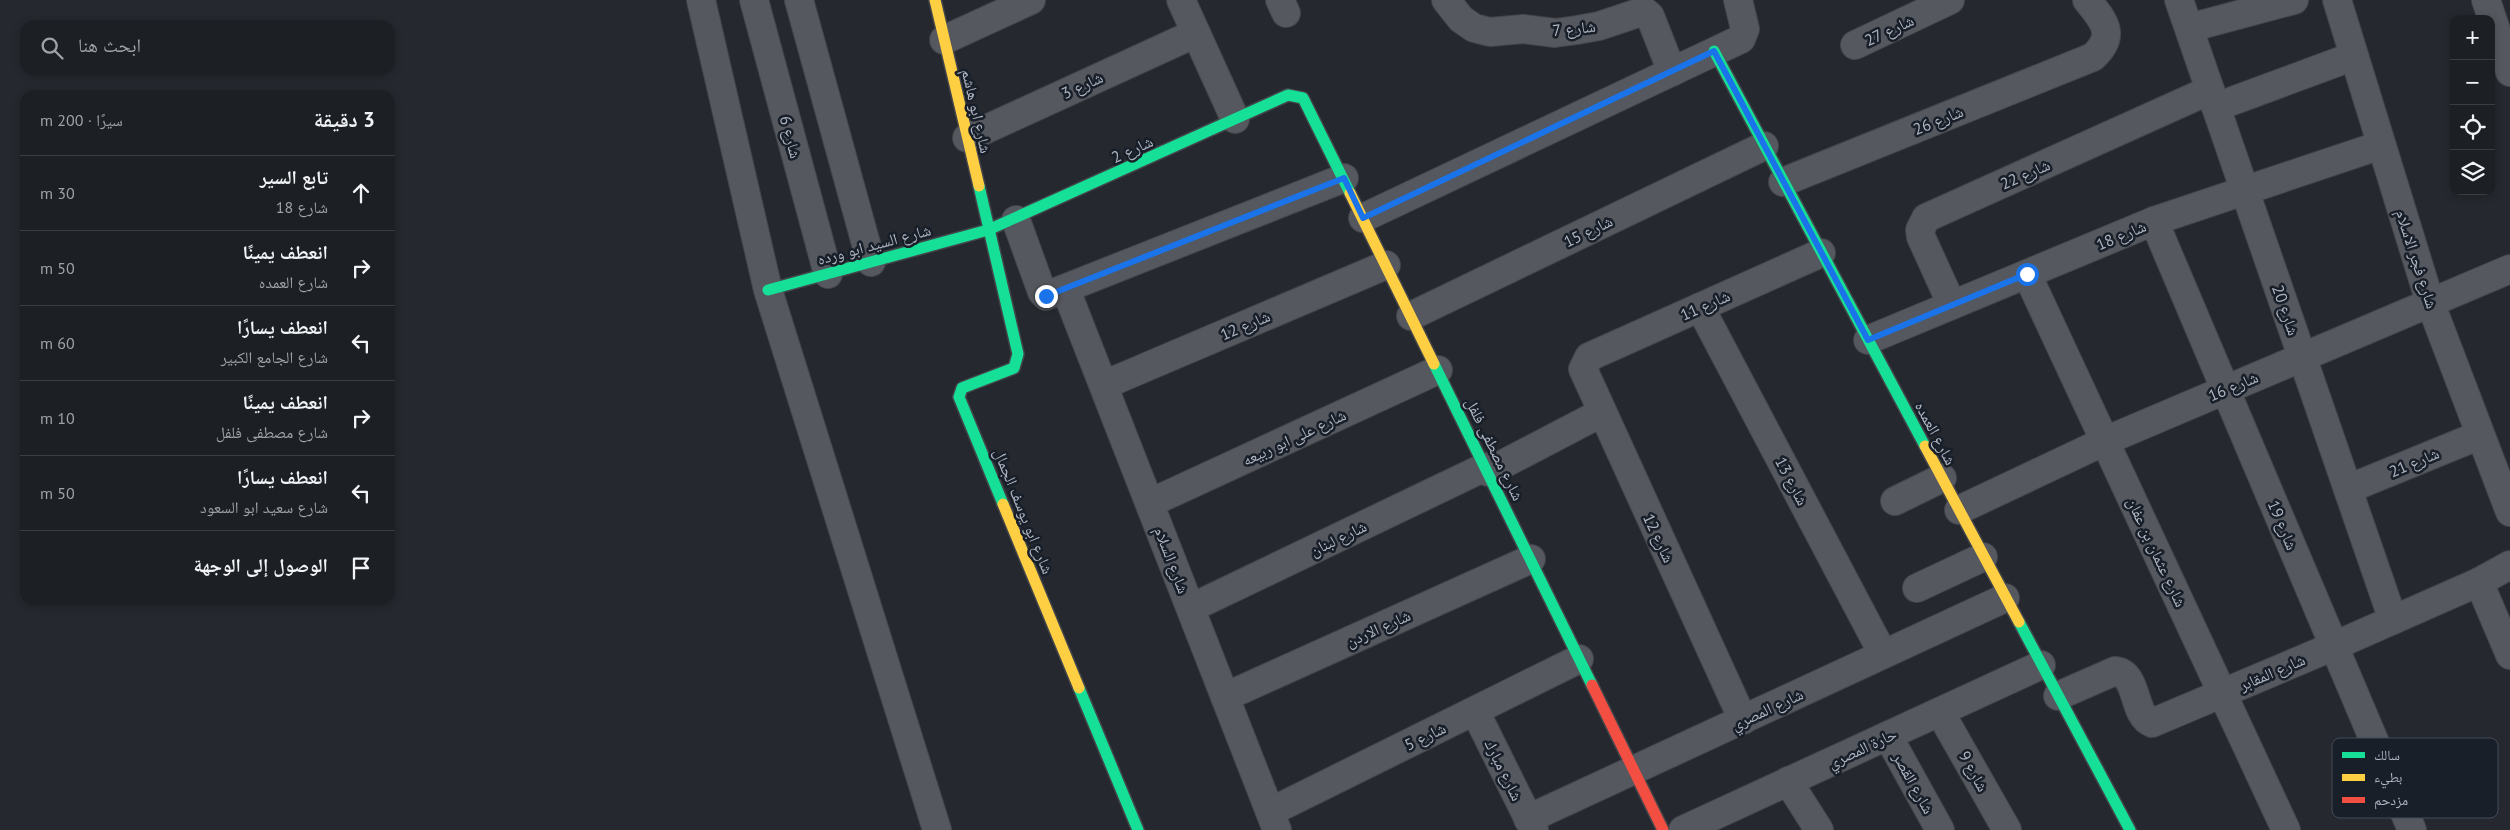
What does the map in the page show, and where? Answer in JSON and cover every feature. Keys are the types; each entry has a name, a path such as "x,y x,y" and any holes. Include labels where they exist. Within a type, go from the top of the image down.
{"street":[{"path":"701,0 768,290 937,830"},
{"name":"شارع 6","path":"754,0 828,274"},
{"path":"799,0 871,262"},
{"name":"شارع ابو هاشم","path":"935,0 988,230"},
{"path":"944,40 1031,0"},
{"path":"1181,0 1235,119"},
{"name":"شارع 7","path":"1446,0 1461,19 1474,28 1490,32 1523,29 1555,33 1599,26 1616,10 1639,11 1650,16 1672,72"},
{"path":"1363,218 1741,38 1745,29 1738,0"},
{"name":"شارع 27","path":"1856,45 1950,0"},
{"name":"شارع 26","path":"1783,182 2094,57 2104,47 2107,32 2102,18 2087,0"},
{"name":"شارع 20","path":"2180,0 2393,620"},
{"path":"2189,28 2294,0"},
{"name":"شارع فجر الاسلام","path":"2337,0 2430,302 2510,512"},
{"path":"2496,11 2510,72"},
{"name":"شارع 3","path":"967,138 1196,33"},
{"name":"شارع العمده","path":"1714,51 2058,696 2125,829"},
{"path":"2214,99 2354,56"},
{"name":"شارع 2","path":"988,230 1016,220 1288,95"},
{"name":"شارع مصطفى فلفل","path":"1288,95 1303,98 1308,104 1663,830"},
{"name":"شارع 22","path":"1952,305 1921,237 1920,230 1926,218 2214,99"},
{"name":"شارع 18","path":"1868,340 2154,221 2381,145"},
{"name":"شارع 15","path":"1411,316 1764,146"},
{"path":"1016,220 1044,295 1050,296 1344,178"},
{"name":"شارع 19","path":"2154,221 2373,738"},
{"name":"شارع السيد ابو ورده","path":"768,290 988,230"},
{"name":"شارع ابو يوسف الجمال","path":"988,230 1018,354 1017,361 1008,372 962,388 959,397 1138,830"},
{"name":"شارع 11","path":"1589,357 1821,252"},
{"name":"شارع 12","path":"1104,385 1386,265"},
{"name":"شارع 16","path":"1959,510 2105,441 2510,269"},
{"name":"شارع عثمان بن عفان","path":"2027,274 2222,694 2278,827"},
{"name":"شارع السلام","path":"1066,290 1274,821"},
{"name":"شارع 13","path":"1700,307 1884,654"},
{"name":"شارع 12","path":"1589,357 1583,369 1601,413 1743,720"},
{"name":"شارع على ابو ربيعه","path":"1150,503 1438,370"},
{"name":"شارع لبنان","path":"1191,608 1601,413"},
{"name":"شارع 21","path":"2348,489 2480,435"},
{"path":"1895,501 1942,478"},
{"path":"1917,588 1983,557"},
{"name":"شارع الاردن","path":"1225,697 1531,560"},
{"name":"شارع المقابر","path":"2058,696 2115,671 2119,672 2127,677 2145,719 2152,723 2393,620 2479,582 2510,565"},
{"path":"2479,582 2510,655"},
{"name":"شارع المصري","path":"1531,825 1634,770 2006,598"},
{"name":"شارع 5","path":"1274,821 1474,711 1579,658"},
{"name":"حارة المصري","path":"1683,830 2041,665"},
{"name":"شارع مبارك","path":"1474,711 1531,825"},
{"name":"شارع 9","path":"1940,712 2007,830"},
{"name":"شارع القصر","path":"1888,736 1940,830"},
{"path":"1788,782 1819,830"},
{"name":"شارع 19","path":"2407,818 2412,830"}],"traffic: fast":[{"path":"1714,51 1925,446"},
{"path":"768,290 988,230 1288,95 1303,98 1350,193"},
{"path":"979,186 1018,354 1014,368 962,388 959,397 1003,504"},
{"path":"1434,364 1592,685"},
{"path":"2019,622 2130,830"},
{"path":"1079,688 1138,830"}],"traffic: slow":[{"path":"935,0 979,186"},
{"path":"1350,193 1434,364"},
{"path":"1925,446 2019,622"},
{"path":"1003,504 1079,688"}],"traffic: jam":[{"path":"1592,685 1663,830"}],"route":[{"path":"1046,296 1066,290 1344,178 1363,218 1714,51 1868,340 2027,274"}]}
